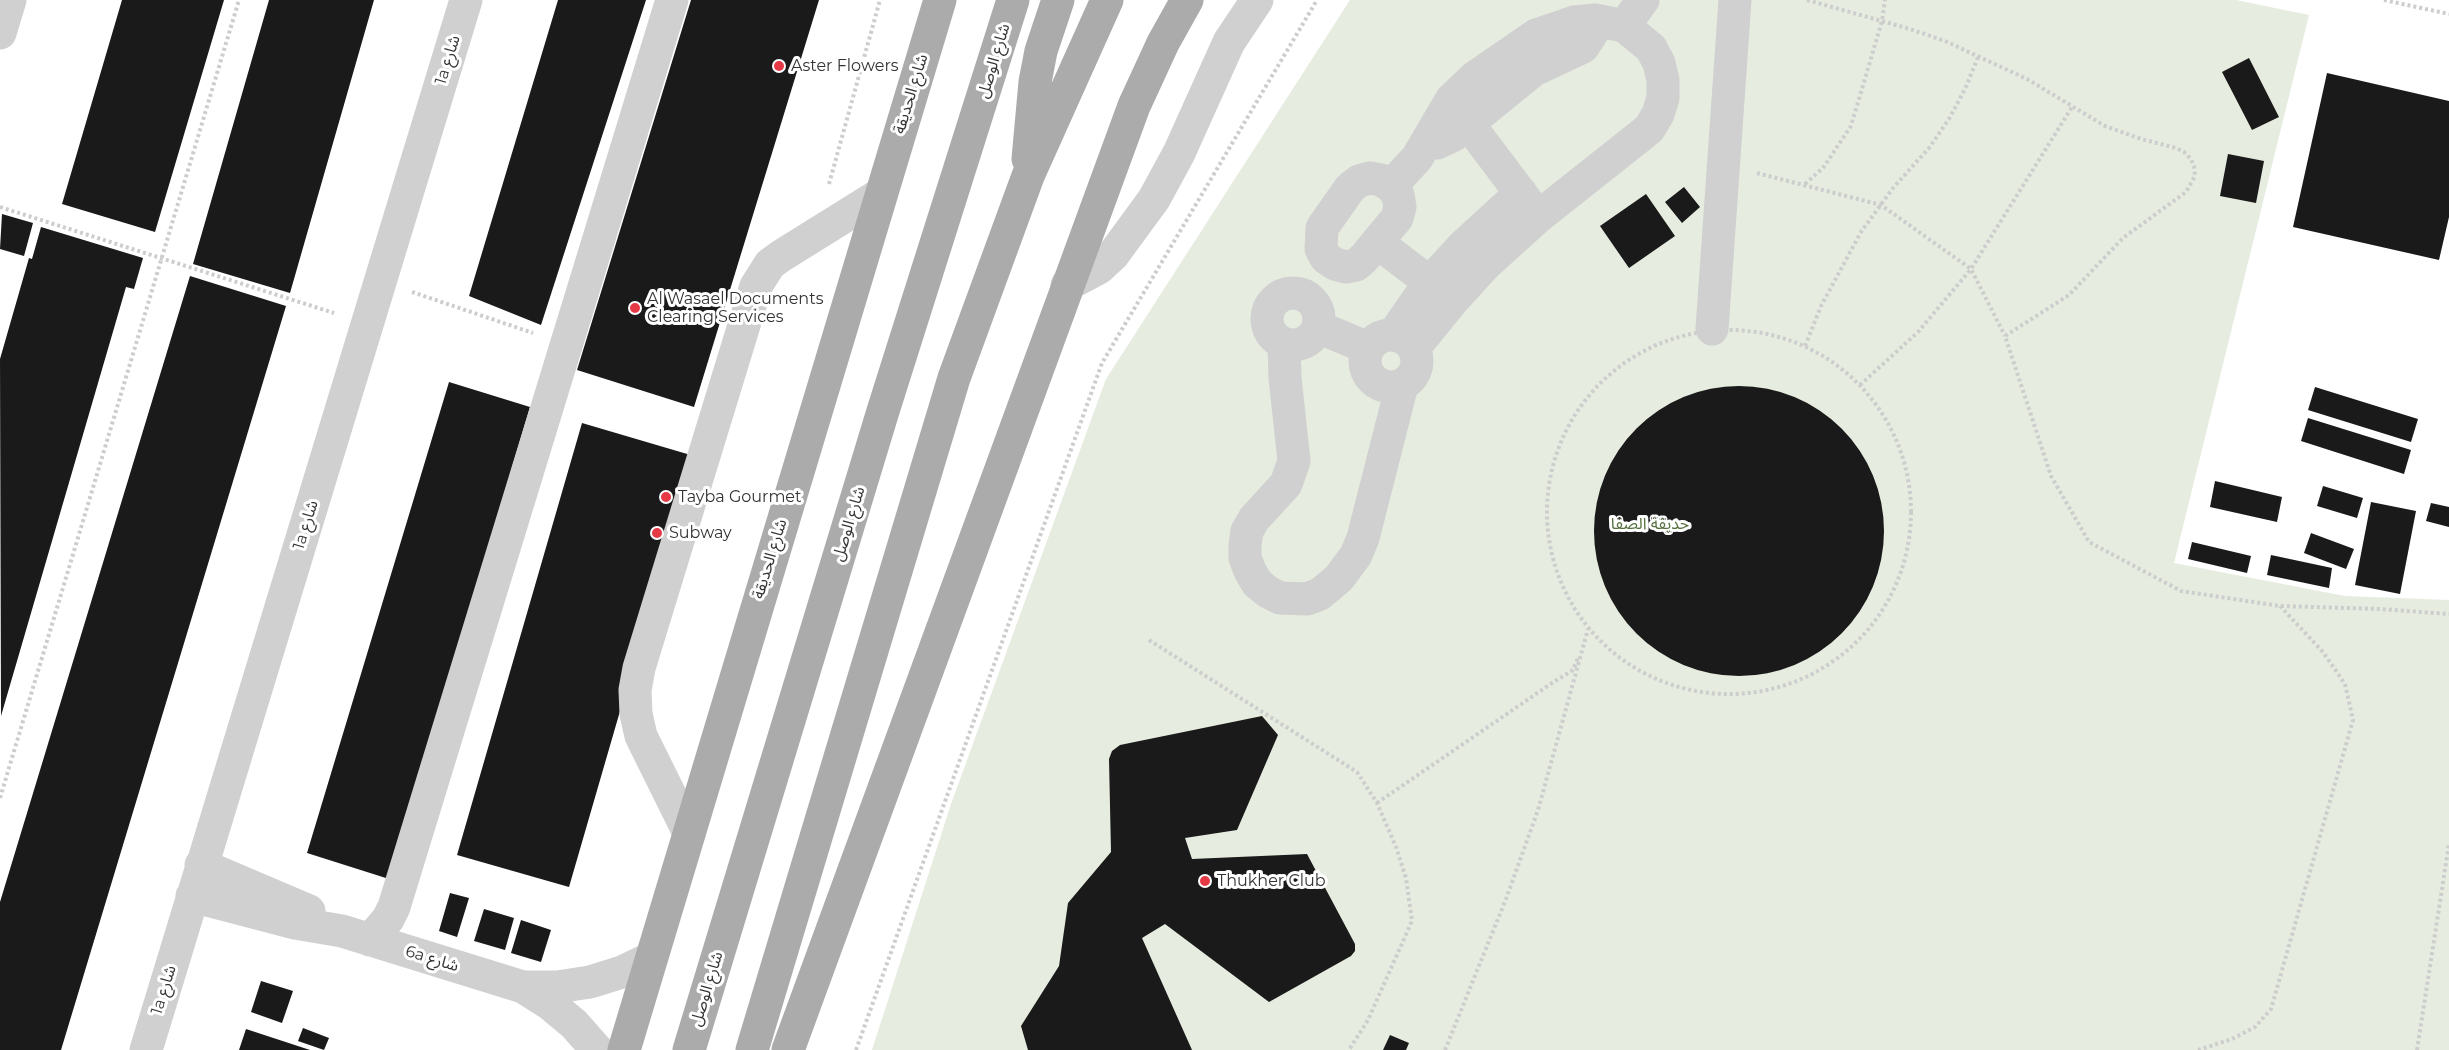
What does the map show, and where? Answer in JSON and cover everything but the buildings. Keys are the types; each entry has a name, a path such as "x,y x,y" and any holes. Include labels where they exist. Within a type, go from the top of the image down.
{"main road":[{"name":"شارع الحديقة","path":"624,1050 879,195 940,0"},
{"name":"شارع الوصل","path":"688,1050 1013,0"},
{"path":"1028,176 1029,134 1035,82 1041,51 1058,0"},
{"path":"752,1050 954,378 1028,176 1107,0"},
{"path":"788,1050 1134,106 1187,0"}],"street":[{"path":"0,33 10,0"},
{"name":"1a شارع","path":"146,1050 466,0"},
{"path":"356,935 388,919 394,908 672,0"},
{"path":"1067,285 1091,273 1113,255 1154,200 1179,153 1229,42 1257,0"},
{"path":"1391,186 1405,173 1428,142 1445,140 1475,77 1526,58 1582,47 1594,30 1609,23 1643,0"},
{"path":"1712,329 1735,0"},
{"path":"1402,386 1383,387 1368,376 1364,357 1392,344 1442,291 1485,265 1530,205 1636,141 1649,129 1658,114 1663,98 1663,80 1659,63 1651,48 1609,23"},
{"path":"1459,112 1530,205"},
{"path":"1370,178 1381,180 1391,186 1398,195 1400,207 1397,218 1378,243 1356,265 1346,267 1326,258 1321,249 1320,238 1323,228 1350,188 1359,181 1370,178"},
{"path":"688,833 641,736 636,714 635,690 639,668 756,286 770,264 879,195"},
{"path":"1378,243 1442,291"},
{"path":"1292,292 1302,294 1311,298 1317,307 1318,327 1313,336 1304,343 1284,344 1269,330 1268,310 1281,294 1292,292"},
{"path":"1284,344 1285,378 1294,461 1286,484 1254,519 1247,531 1245,558 1257,583 1268,592 1280,598 1307,599 1320,594 1339,578 1356,555 1363,538 1402,386 1414,373 1416,365 1392,344 1318,327"},
{"name":"6a شارع","path":"201,865 300,906 356,935"},
{"name":"6a شارع","path":"192,897 295,923 356,935 523,987 550,1004 574,1024 597,1050"},
{"name":"6a شارع","path":"523,987 557,987 590,982 621,972 651,957"}],"path":[{"path":"0,798 238,0"},
{"path":"815,234 880,0"},
{"path":"856,1050 1102,363 1317,0"},
{"path":"1807,0 1945,41 2027,79 2105,126 2184,152 2194,166 2195,176 2186,192 2123,238 2070,295 2005,336"},
{"path":"1804,185 1828,161 1851,126 1882,21 1885,0"},
{"path":"2384,0 2449,14"},
{"path":"1805,346 1840,268 1861,232 1929,148 1965,89 1979,56"},
{"path":"1860,385 1918,332 1971,269 2072,107"},
{"path":"1724,165 1881,205 1971,269 2005,336 2051,476 2090,542 2181,591 2280,606 2449,614"},
{"path":"0,207 367,324"},
{"path":"380,281 566,345"},
{"path":"1712,329 1760,332 1805,346 1834,363 1860,385 1882,413 1899,446 1909,480 1912,516 1905,563 1901,574 1887,606 1858,643 1821,671 1778,689 1726,696 1674,687 1627,664 1588,629 1559,580 1547,525 1551,468 1573,416 1610,373 1658,343 1712,329"},
{"path":"2198,1050 2232,1039 2255,1027 2271,1009 2353,720 2344,684 2323,652 2280,606"},
{"path":"1377,803 1574,670 1588,629"},
{"path":"1446,1050 1506,899 1538,810 1588,629"},
{"path":"1149,639 1357,772 1377,803 1396,847 1406,879 1412,921 1372,1011 1349,1050"},
{"path":"2417,1050 2449,844"}],"green space":[{"name":"حديقة الصفا","path":"1350,0 2236,0 2309,15 2174,563 2345,596 2449,600 2449,1050 872,1050 951,804 1106,379"}],"place":[{"name":"Aster Flowers","path":"779,66"},
{"name":"Al Wasael Documents Clearing Services","path":"635,308"},
{"name":"Tayba Gourmet","path":"666,497"},
{"name":"Subway","path":"657,533"},
{"name":"Thukher Club","path":"1205,881"}]}
